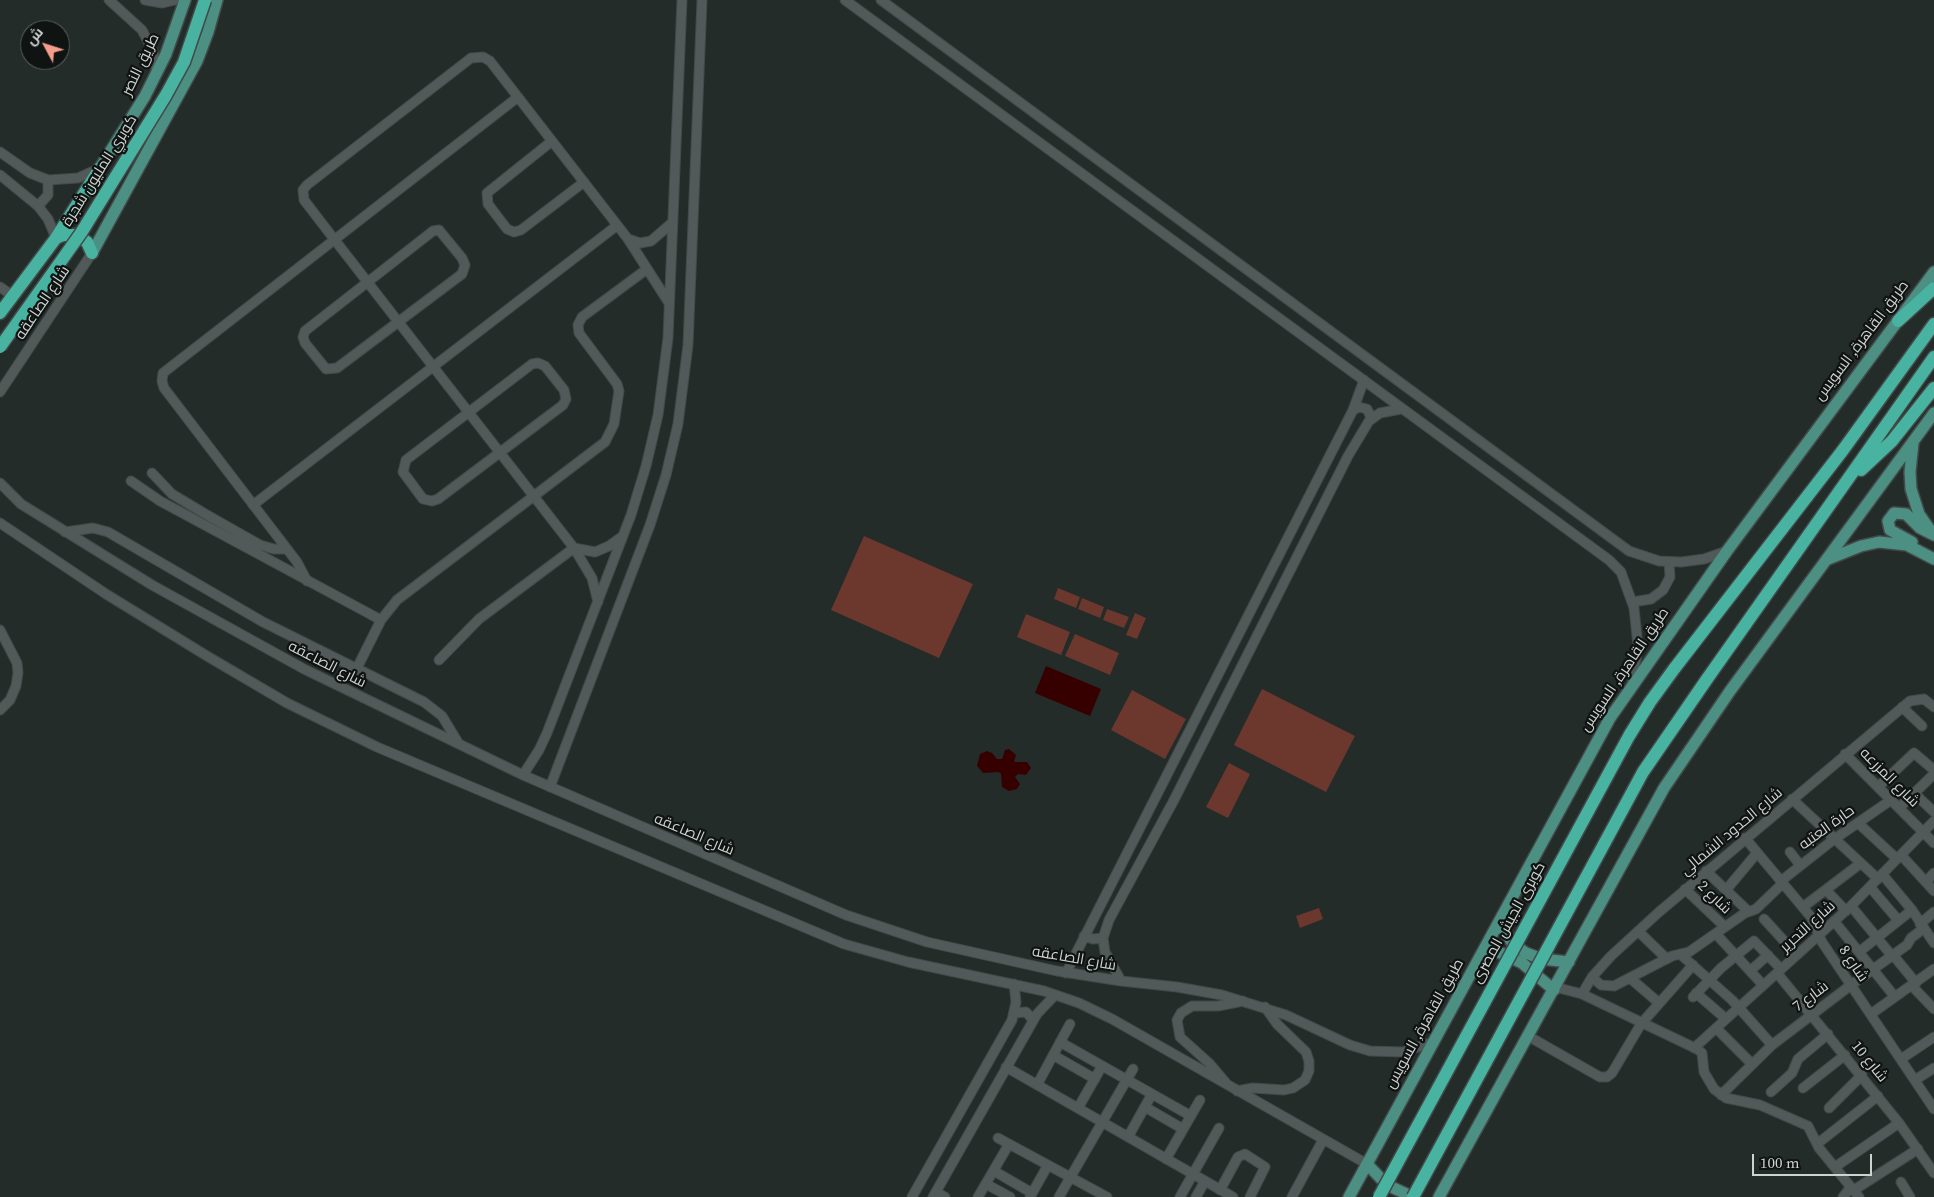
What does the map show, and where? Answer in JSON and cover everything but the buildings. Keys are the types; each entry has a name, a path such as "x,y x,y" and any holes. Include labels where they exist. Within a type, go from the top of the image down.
{"highway":[{"name":"كوبري المليون شجرة","path":"0,347 81,233 159,107 184,62 205,0"},
{"name":"طريق النصر","path":"0,314 56,238 100,168"},
{"path":"56,238 63,235 76,235 86,242 92,254"},
{"path":"1898,321 1934,288"},
{"name":"كوبرى الجيش المصرى","path":"1379,1197 1629,736 1650,702 1843,450 1934,324"},
{"path":"1413,1197 1643,772 1934,357"},
{"path":"1851,477 1885,449 1934,388"}],"main road":[{"name":"طريق النصر","path":"100,168 129,124 157,74 174,35 185,0"},
{"path":"92,254 197,61 217,0"},
{"name":"طريق القاهرة, السويس","path":"1349,1197 1600,734 1727,551 1934,272"},
{"path":"1439,1197 1555,988 1644,822 1685,755 1824,561 1934,413"},
{"path":"1914,442 1910,472 1911,489 1919,514 1934,535"},
{"path":"1934,535 1920,528 1903,512 1894,513 1889,518 1890,530 1914,543 1934,559"},
{"path":"1824,561 1861,546 1879,542 1906,545 1924,552"},
{"path":"1498,923 1507,938 1526,953 1542,959 1569,962"},
{"path":"1485,949 1504,954 1522,963 1555,988"},
{"path":"1367,1164 1388,1185 1413,1197"}],"street":[{"path":"109,0 142,30 153,51 157,74"},
{"path":"145,0 162,3 176,0"},
{"path":"523,775 543,742 623,536 639,490 658,415 665,364 669,303 682,0"},
{"path":"550,787 650,525 666,475 678,424 688,345 702,0"},
{"path":"846,0 1609,560 1620,572 1632,602 1638,646 1632,686"},
{"path":"881,0 1629,551 1669,562 1698,560 1727,551"},
{"path":"598,602 592,578 574,548 304,200 305,187 471,58 480,56 487,59 518,97 628,239 669,303"},
{"path":"307,581 286,549 164,388 162,377 166,370 518,97"},
{"path":"552,141 487,192 486,201 507,229 514,232 521,230 584,182"},
{"path":"0,152 30,173 48,180 78,178 100,168"},
{"path":"0,176 38,206 48,219 56,238"},
{"path":"38,206 48,195 48,180"},
{"path":"628,239 640,243 651,241 673,222"},
{"path":"253,505 615,227"},
{"path":"434,231 443,232 462,258 464,271 335,370 324,367 305,343 303,337 307,329 367,282 434,231"},
{"name":"شارع الصاعقه","path":"0,392 92,254"},
{"path":"356,670 381,620 404,595 601,447 611,431 619,396 618,387 579,333 578,325 582,318 647,268"},
{"path":"0,286 13,296"},
{"path":"535,363 545,366 564,390 566,396 563,404 500,452 435,501 425,500 403,472 406,460 468,412 535,363"},
{"path":"1066,973 1353,410 1364,380"},
{"path":"1121,981 1107,958 1103,938 1109,920 1187,775 1348,456 1369,421 1371,416 1367,409 1359,407 1353,410"},
{"path":"1369,421 1380,413 1401,409"},
{"path":"152,473 172,494 207,515 260,545 274,549 286,549"},
{"path":"131,481 160,501 381,620"},
{"name":"شارع الصاعقه","path":"0,483 14,499 65,532 152,585 250,640 523,775 812,902 927,942 1066,973 1121,981 1178,986 1244,1001 1265,1008 1350,1045 1370,1051 1403,1052 1433,1042"},
{"path":"0,523 106,594 207,656 295,706 377,747 823,936 901,961 1014,984 1055,995 1112,1019 1367,1164"},
{"path":"65,532 92,528 108,532 263,622 434,708 446,721 459,745"},
{"path":"439,660 479,619 574,548 595,552 609,546 623,536"},
{"path":"1632,602 1651,599 1663,590 1670,577 1669,562"},
{"path":"0,630 17,663 18,673 16,686 10,700 0,710"},
{"name":"شارع الحدود الشمالي","path":"1582,994 1592,977 1638,931 1845,754 1910,701 1919,698 1933,704"},
{"path":"1902,707 1922,726"},
{"path":"1878,787 1914,753 1934,770"},
{"name":"شارع المزرعه","path":"1845,754 1934,843"},
{"path":"1899,808 1934,774"},
{"path":"1914,793 1934,812"},
{"path":"1792,799 1861,863 1880,876 1912,910 1934,943"},
{"name":"حارة العتبه","path":"1592,977 1601,985 1607,987 1630,978 1667,959 1692,950 1748,911 1756,909 1800,865 1891,800"},
{"name":"شارع التحرير","path":"1694,1048 1848,909 1934,821"},
{"path":"1858,823 1899,857 1934,891"},
{"name":"شارع 8","path":"1745,838 1815,923 1819,935 1851,985 1915,1080 1931,1099 1934,1110"},
{"path":"1790,852 1800,865"},
{"path":"1726,890 1757,853"},
{"path":"1803,907 1827,891 1861,863"},
{"path":"1706,871 1748,911"},
{"path":"1926,882 1934,874"},
{"path":"1870,887 1898,920"},
{"name":"شارع 2","path":"1685,889 1725,928"},
{"path":"1827,891 1848,909 1893,955 1934,1009"},
{"path":"1858,952 1912,910"},
{"name":"شارع 7","path":"1721,1095 1772,1045 1893,955 1922,927 1934,912"},
{"path":"1764,919 1797,955"},
{"path":"1834,921 1895,997"},
{"path":"1638,931 1667,959"},
{"path":"1716,934 1763,985"},
{"path":"1084,936 1093,939 1103,938"},
{"path":"1726,1019 1695,995 1709,979 1754,942 1768,955 1750,971"},
{"path":"1680,954 1739,1007 1772,1045"},
{"name":"شارع 10","path":"1768,955 1812,1014 1899,1122 1934,1173"},
{"path":"1528,1036 1603,1078 1612,1073 1641,1024 1693,965"},
{"path":"1871,1014 1934,969"},
{"path":"1630,978 1660,1003"},
{"path":"912,1197 1014,1013 1016,996 1014,984"},
{"path":"1555,988 1582,994 1702,1053 1704,1072 1710,1084 1721,1095 1768,1108 1810,1128 1817,1144 1854,1191"},
{"path":"945,1197 934,1194 1033,1020 1045,1004 1055,995"},
{"path":"1233,1089 1209,1063 1182,1041 1177,1025 1181,1013 1192,1006 1218,1006 1244,1001"},
{"path":"1233,1089 1262,1087 1288,1090 1301,1083 1309,1071 1309,1061 1306,1052 1280,1028 1265,1008"},
{"path":"1014,1013 1026,1012 1033,1020"},
{"path":"1037,1085 1070,1024"},
{"path":"1716,1028 1751,1064"},
{"path":"1771,1092 1792,1073 1798,1059 1828,1034"},
{"path":"1901,1059 1934,1037"},
{"path":"1060,1042 1191,1116"},
{"path":"1053,1055 1095,1079"},
{"path":"1803,1088 1845,1055"},
{"path":"1078,1108 1102,1066"},
{"path":"1006,1067 1233,1197"},
{"path":"1915,1080 1934,1068"},
{"path":"1059,1197 1132,1069"},
{"path":"1829,1108 1862,1076"},
{"path":"1128,1137 1152,1094"},
{"path":"1817,1144 1878,1096"},
{"path":"1166,1159 1200,1100"},
{"path":"1145,1107 1183,1129"},
{"path":"1834,1167 1899,1122"},
{"path":"1180,1197 1219,1128"},
{"path":"998,1138 1071,1177 1101,1196"},
{"path":"1292,1197 1324,1140"},
{"path":"978,1197 1009,1144"},
{"path":"1843,1197 1918,1149"},
{"path":"1220,1190 1238,1157 1245,1154 1265,1167 1250,1197"},
{"path":"1925,1160 1934,1155"},
{"path":"994,1170 1031,1195 1048,1165"},
{"path":"1196,1197 1205,1181"},
{"path":"1901,1182 1910,1197"},
{"path":"986,1184 1010,1197"}],"shaded area":[{"path":"864,536 973,584 939,658 831,610"},
{"path":"1058,588 1080,597 1076,608 1054,599"},
{"path":"1082,598 1104,607 1100,618 1078,609"},
{"path":"1107,609 1129,617 1124,628 1103,620"},
{"path":"1135,613 1146,618 1137,639 1126,635"},
{"path":"1026,614 1070,632 1061,655 1017,637"},
{"path":"1075,634 1119,653 1110,675 1065,656"},
{"path":"1046,666 1101,689 1090,716 1035,693"},
{"path":"1262,689 1355,736 1326,792 1234,745"},
{"path":"1132,690 1186,719 1165,759 1111,730"},
{"path":"1009,749 1016,755 1014,762 1027,762 1031,768 1026,775 1018,774 1015,777 1020,784 1017,789 1009,791 1002,787 1001,774 999,772 983,773 977,766 980,754 987,751 992,753 997,759 1002,759 1005,750"},
{"path":"1229,763 1250,774 1228,818 1206,807"},
{"path":"1319,908 1323,919 1300,928 1296,916"}]}
